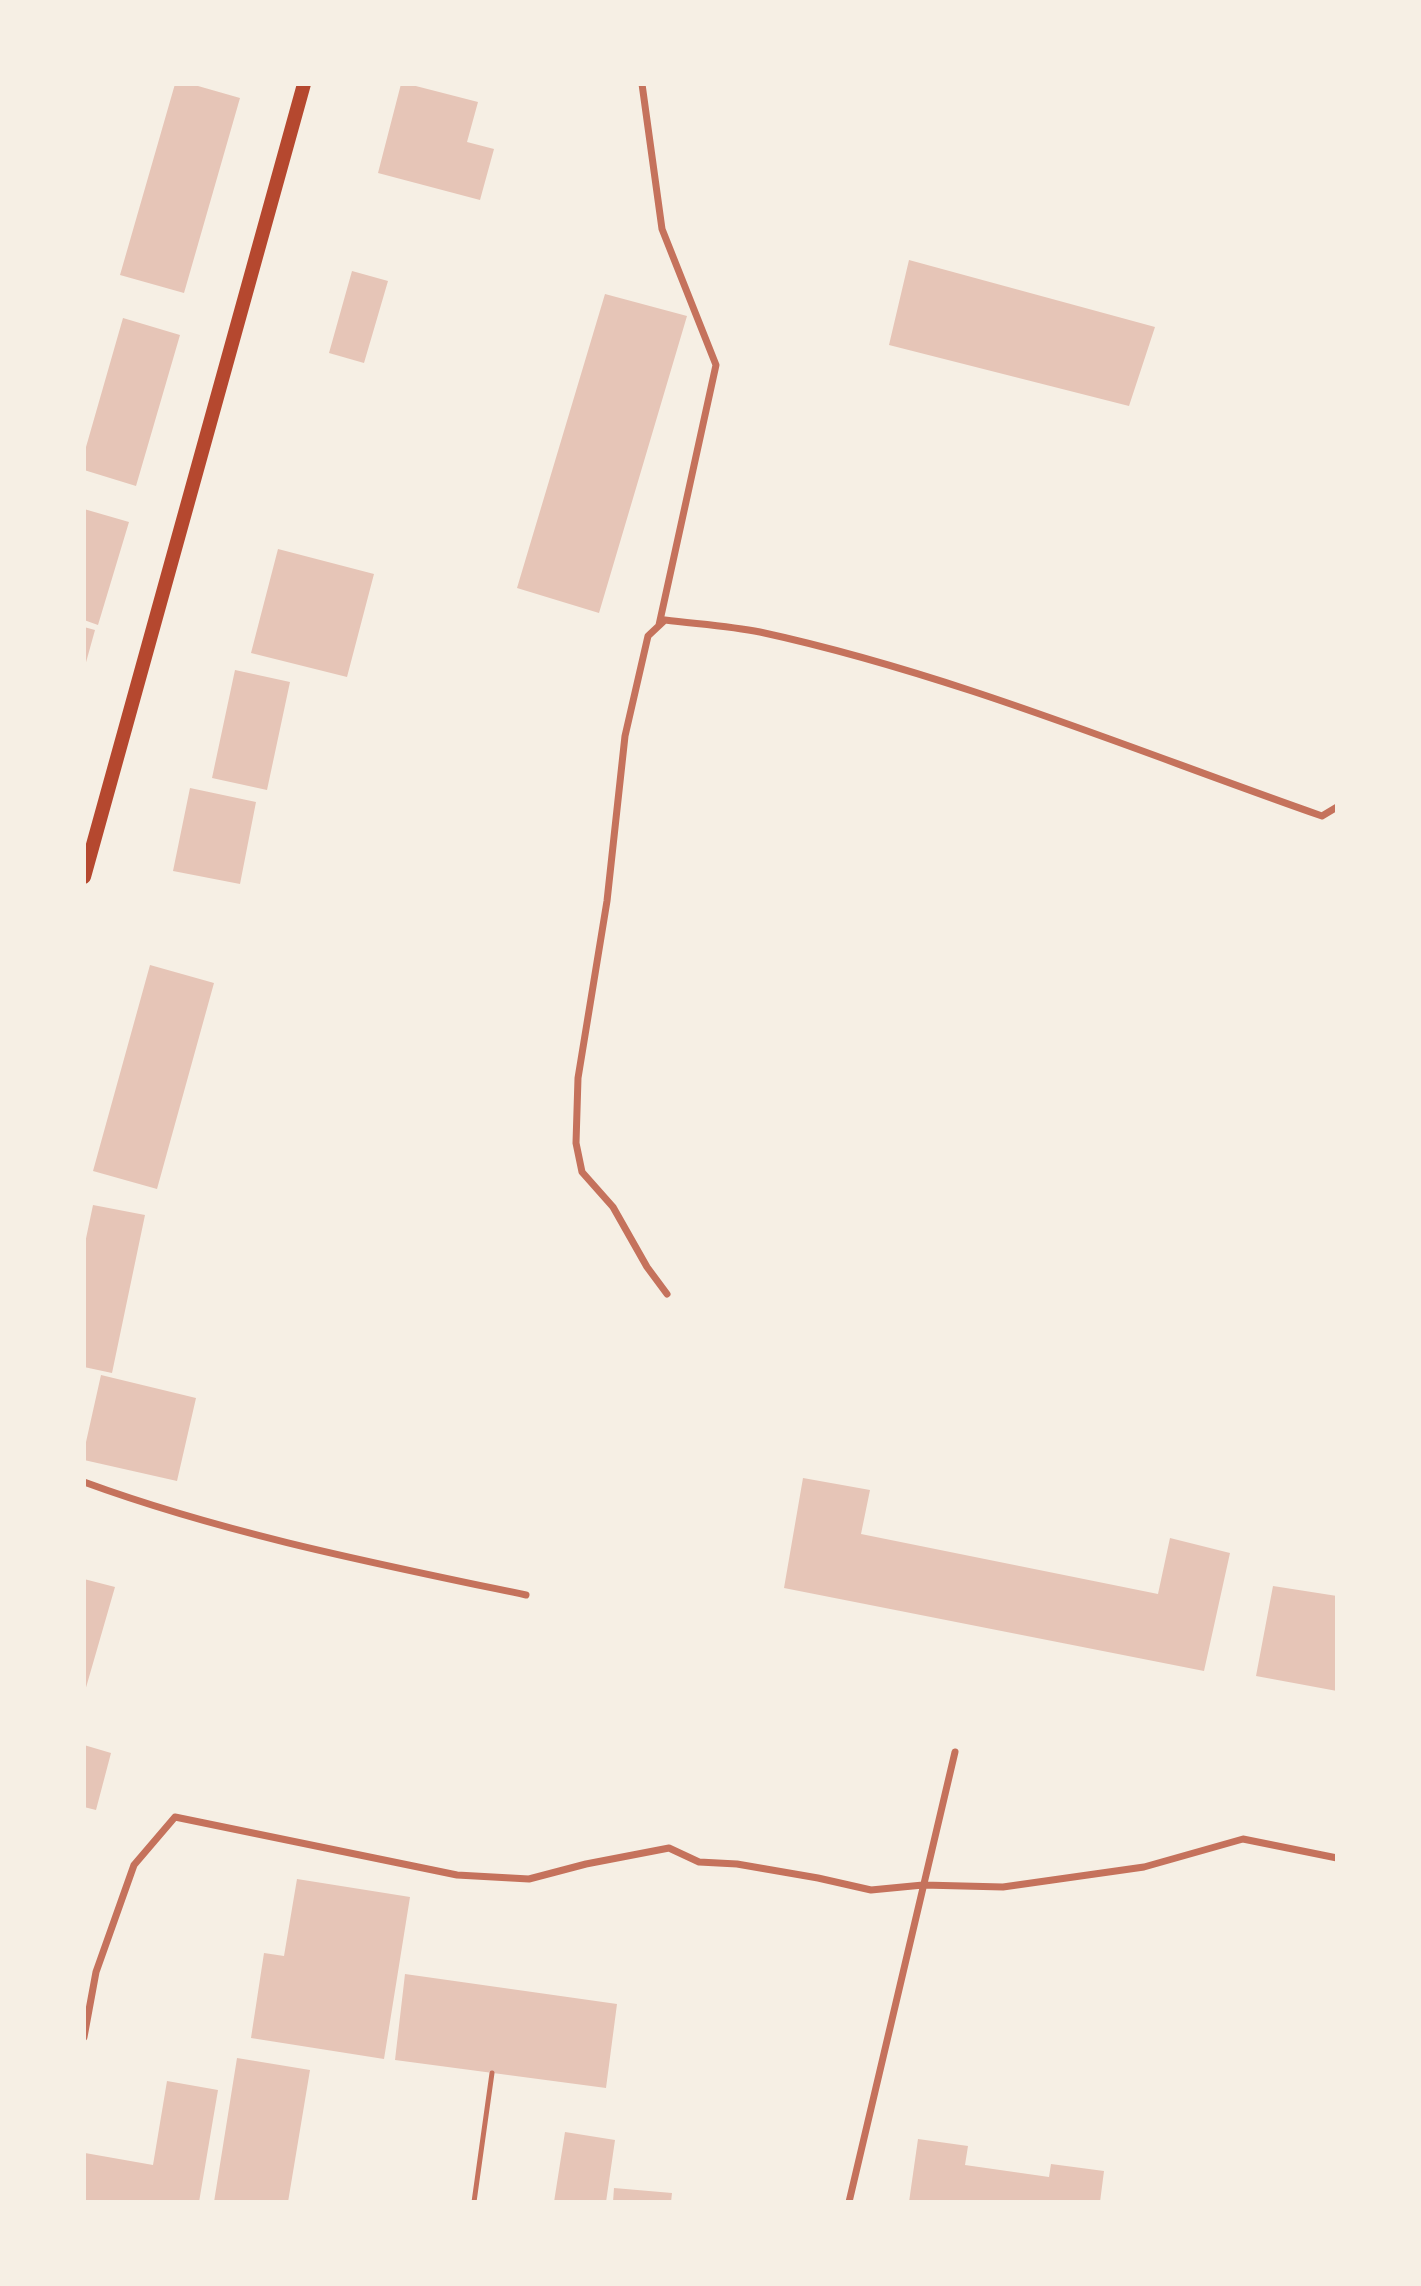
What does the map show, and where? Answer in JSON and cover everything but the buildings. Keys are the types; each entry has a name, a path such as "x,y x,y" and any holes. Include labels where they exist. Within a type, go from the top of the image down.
{"main road":[{"path":"84,877 304,84"}],"street":[{"path":"642,84 662,229 716,365 659,626"},
{"path":"667,1294 647,1267 613,1207 582,1172 576,1143 578,1078 607,901 625,736 648,636 665,620 759,632 909,671 1081,729 1322,816 1337,807"},
{"path":"84,1482 142,1503 358,1560 526,1595"},
{"path":"849,2202 955,1752"},
{"path":"84,2037 96,1972 134,1864 175,1817 457,1875 529,1879 586,1864 669,1849 699,1862 737,1864 871,1890 923,1885 1003,1886 1144,1867 1243,1839 1337,1858"}],"lane":[{"path":"474,2202 492,2073"}]}
